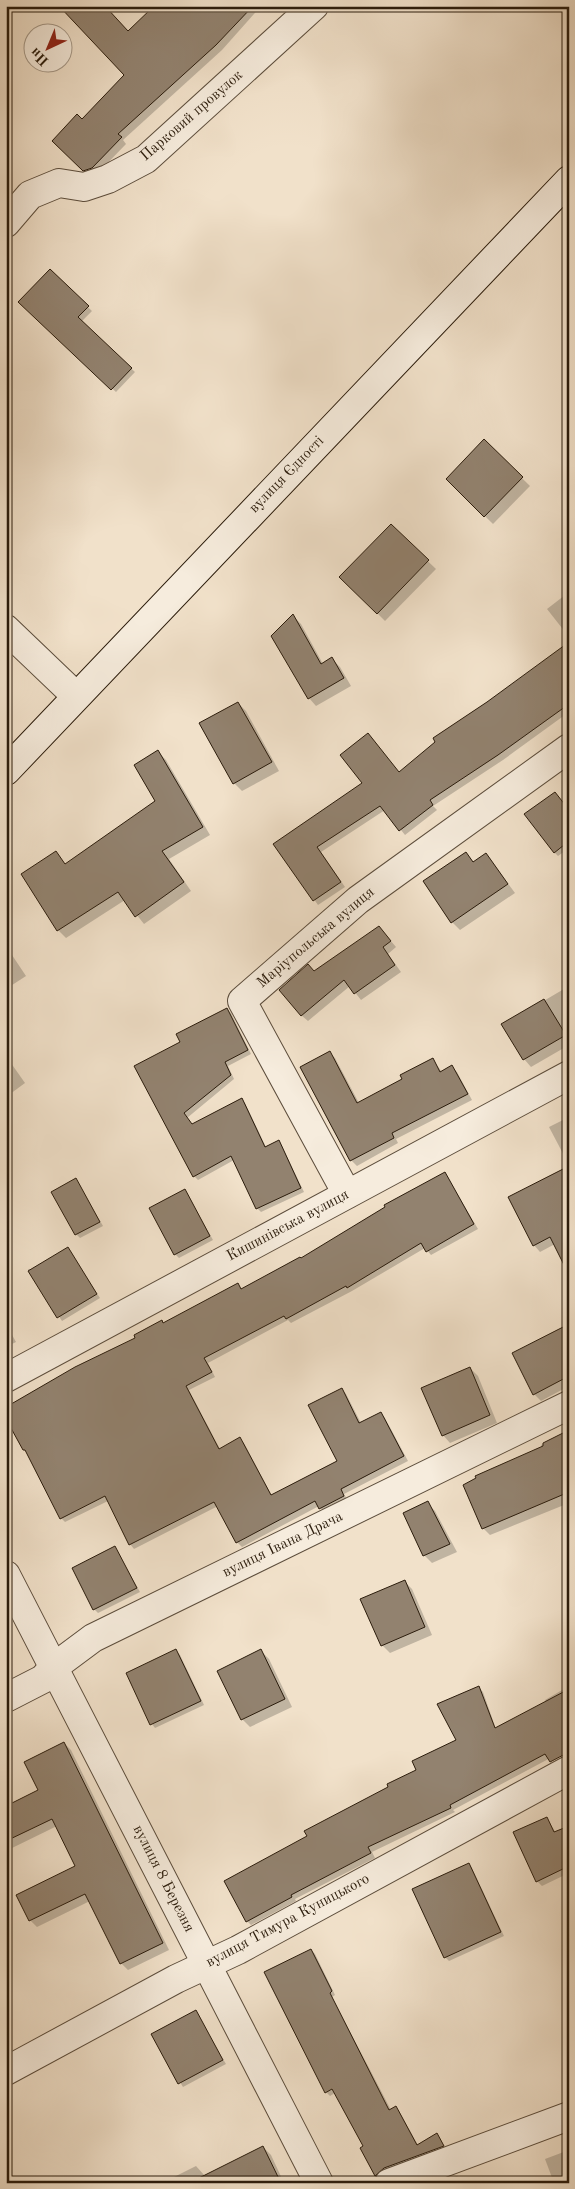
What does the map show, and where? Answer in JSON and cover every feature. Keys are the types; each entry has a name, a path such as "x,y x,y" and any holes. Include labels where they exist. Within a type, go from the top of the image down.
{"street":[{"name":"Парковий провулок","path":"6,222 30,196 59,183 84,187 108,179 146,159 314,6"},
{"name":"вулиця Єдності","path":"6,771 569,180"},
{"path":"6,629 76,696"},
{"name":"Маріупольська вулиця","path":"347,1194 242,1001 358,900 569,748"},
{"name":"Кишинівська вулиця","path":"6,1378 569,1074"},
{"name":"вулиця Івана Драча","path":"6,1698 43,1679 54,1667 93,1638 569,1405"},
{"name":"вулиця 8 Березня","path":"6,1575 319,2183"},
{"name":"вулиця Тимура Куницького","path":"6,2071 207,1964 238,1950 569,1770"},
{"path":"389,2183 569,2116"}],"building":[{"path":"59,6 105,6 128,31 154,6 253,6 216,45 118,134 122,137 92,168 83,171 52,141 77,114 82,119 124,75"},
{"path":"50,269 89,306 78,317 132,368 111,390 18,302"},
{"path":"484,439 523,477 484,517 446,479"},
{"path":"391,524 429,560 377,614 339,577"},
{"path":"293,614 321,664 332,657 344,678 308,699 271,636"},
{"path":"569,642 569,704 498,755 430,800 433,805 399,831 380,806 317,847 341,882 313,901 273,844 362,783 340,755 368,733 399,772 435,742 433,738 487,702"},
{"path":"238,702 272,762 233,784 199,723"},
{"path":"158,750 203,827 162,851 184,882 135,917 118,892 57,931 21,874 56,851 65,864 155,801 134,765"},
{"path":"555,792 569,810 569,841 554,853 524,814"},
{"path":"466,852 473,862 486,853 508,884 451,923 423,881"},
{"path":"379,926 391,941 383,947 395,965 354,994 344,980 301,1016 279,990 308,964 314,971"},
{"path":"544,999 566,1035 523,1060 501,1024"},
{"path":"227,1008 248,1050 225,1062 231,1075 184,1113 192,1124 242,1098 265,1147 279,1140 301,1188 256,1209 231,1156 193,1177 134,1066 180,1042 176,1034"},
{"path":"330,1051 357,1103 402,1079 400,1075 433,1058 440,1072 452,1065 468,1094 392,1133 394,1138 350,1161 300,1067"},
{"path":"569,1166 569,1275 550,1237 533,1246 508,1197"},
{"path":"445,1172 474,1224 426,1252 421,1243 347,1288 346,1286 286,1319 284,1316 204,1358 212,1372 186,1386 219,1449 240,1437 271,1495 337,1461 308,1405 342,1388 359,1423 381,1412 404,1456 341,1489 344,1496 319,1509 315,1501 236,1543 214,1502 129,1545 105,1496 60,1519 25,1450 23,1450 6,1419 6,1407 75,1367 135,1338 134,1335 162,1320 163,1323 238,1283 241,1289 301,1258 385,1207 384,1205"},
{"path":"76,1178 100,1222 75,1235 51,1192"},
{"path":"185,1189 210,1236 174,1255 149,1208"},
{"path":"68,1247 97,1294 57,1318 28,1271"},
{"path":"569,1324 569,1376 533,1395 512,1353"},
{"path":"470,1367 490,1415 442,1436 421,1388"},
{"path":"569,1430 569,1492 482,1529 463,1485 476,1478 475,1476 543,1446 543,1443"},
{"path":"428,1501 450,1544 423,1556 403,1513"},
{"path":"115,1546 137,1588 93,1610 72,1568"},
{"path":"405,1580 425,1627 381,1646 360,1599"},
{"path":"176,1649 201,1701 150,1725 126,1673"},
{"path":"261,1649 285,1699 241,1720 217,1671"},
{"path":"479,1686 495,1728 569,1689 569,1752 550,1762 545,1754 450,1805 451,1808 368,1847 371,1853 291,1895 292,1897 246,1922 224,1881 307,1836 304,1831 388,1787 387,1784 416,1770 412,1761 456,1740 437,1704"},
{"path":"64,1742 163,1943 120,1964 85,1894 29,1921 16,1895 75,1866 52,1819 6,1841 6,1806 38,1790 24,1762"},
{"path":"547,1817 554,1832 569,1826 569,1866 536,1882 513,1832"},
{"path":"469,1863 501,1932 444,1958 412,1889"},
{"path":"311,1949 332,1991 330,1993 389,2110 396,2106 417,2145 437,2133 444,2146 384,2168 375,2176 360,2148 363,2146 332,2089 325,2093 264,1972"},
{"path":"196,2010 223,2060 178,2084 151,2034"},
{"path":"263,2146 281,2183 189,2183"}]}
